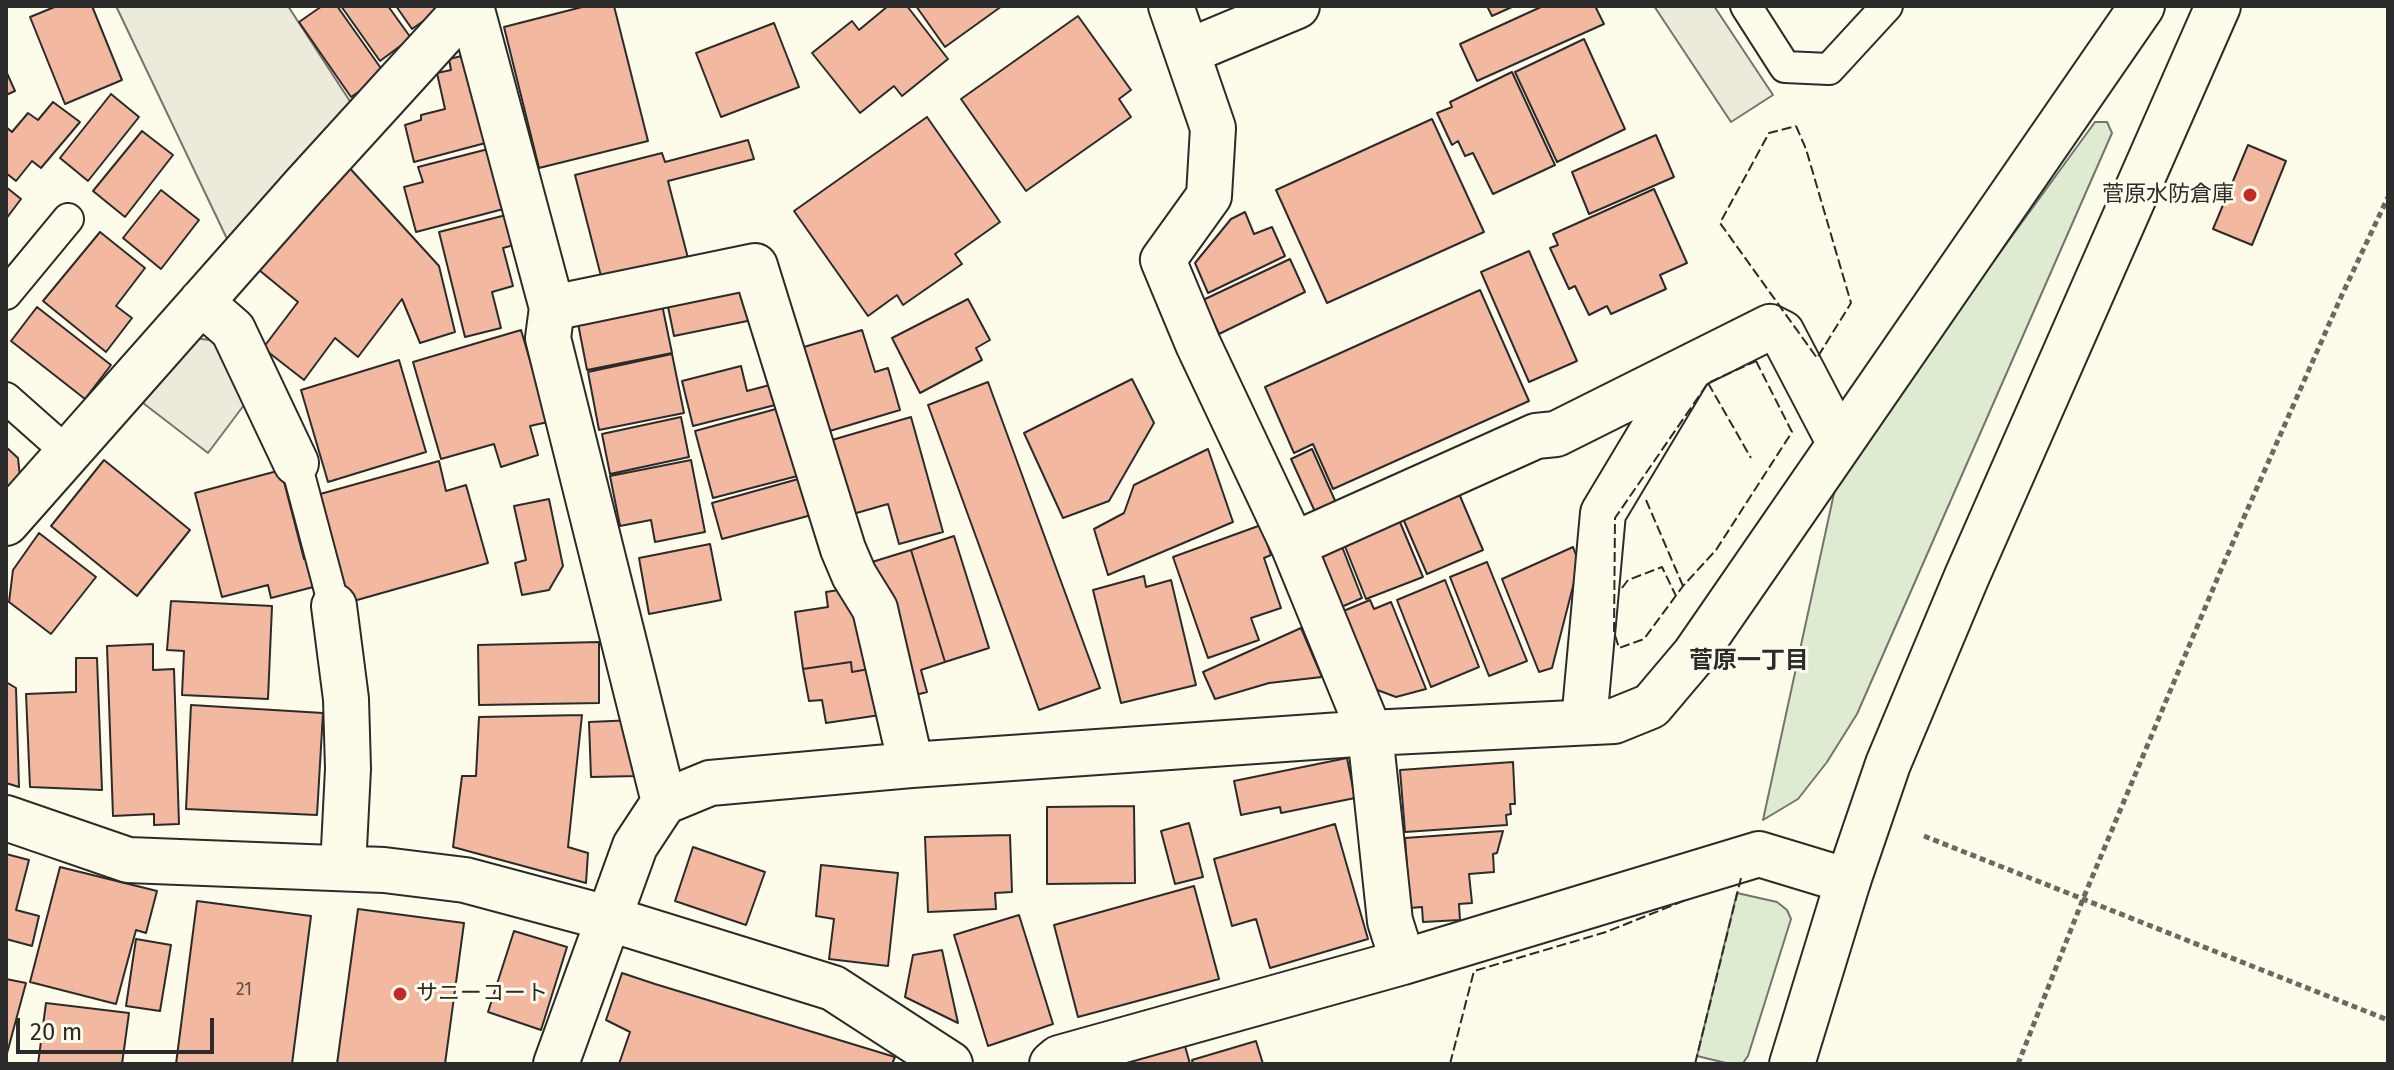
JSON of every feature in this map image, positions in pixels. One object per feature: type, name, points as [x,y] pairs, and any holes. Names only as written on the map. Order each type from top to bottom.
[{"type":"street","points":[[6,523],[201,302],[470,6]]},
{"type":"street","points":[[470,6],[552,308],[548,338],[664,802]]},
{"type":"street","points":[[1171,6],[1213,128],[1209,196],[1163,260],[1198,344],[1293,545],[1370,733],[1390,921],[1403,962]]},
{"type":"street","points":[[1187,52],[1297,6]]},
{"type":"street","points":[[556,1064],[635,846],[664,802],[710,783],[911,765],[1370,733],[1614,721],[1651,706],[1695,654],[2142,6]]},
{"type":"street","points":[[1792,1064],[1848,881],[1888,764],[2218,6]]},
{"type":"street","points":[[552,308],[755,266],[843,549],[854,575],[875,609],[911,765]]},
{"type":"street","points":[[201,302],[233,330],[296,463]]},
{"type":"street","points":[[1293,545],[1536,436],[1556,434],[1770,327],[1782,333],[1839,442]]},
{"type":"street","points":[[1584,722],[1603,513],[1690,368]]},
{"type":"street","points":[[334,606],[346,699],[348,769],[343,868]]},
{"type":"street","points":[[6,818],[128,860],[384,870],[465,880],[607,918],[833,988],[950,1064]]},
{"type":"street","points":[[1052,1064],[1059,1058],[1403,962],[1759,854],[1848,881]]},
{"type":"lane","points":[[1746,6],[1785,67],[1829,69],[1887,6]]},
{"type":"lane","points":[[6,294],[68,219]]},
{"type":"lane","points":[[6,398],[68,453]]},
{"type":"lane","points":[[296,463],[334,606]]},
{"type":"path","points":[[2018,1064],[2083,899],[2223,565],[2388,197]]},
{"type":"path","points":[[1933,840],[2388,1020]]},
{"type":"green space","points":[[2095,122],[2107,122],[2112,133],[1857,714],[1827,762],[1798,799],[1763,820],[1838,475]]},
{"type":"green space","points":[[1737,893],[1777,902],[1787,910],[1791,919],[1748,1056],[1743,1063],[1730,1064],[1697,1056]]},
{"type":"shaded area","points":[[116,6],[288,6],[355,109],[229,243]]},
{"type":"shaded area","points":[[1654,6],[1714,6],[1773,95],[1731,122]]},
{"type":"shaded area","points":[[192,338],[220,341],[250,397],[208,453],[143,403]]},
{"type":"building","points":[[57,6],[92,6],[122,80],[65,104],[30,17]]},
{"type":"building","points":[[322,6],[337,6],[385,74],[351,97],[299,22]]},
{"type":"building","points":[[341,6],[388,6],[411,38],[380,61]]},
{"type":"building","points":[[396,6],[445,6],[412,29]]},
{"type":"building","points":[[586,6],[614,6],[648,141],[539,168],[504,27]]},
{"type":"building","points":[[888,6],[907,6],[948,59],[902,96],[894,86],[860,113],[812,53],[852,21],[859,30]]},
{"type":"building","points":[[916,6],[1002,6],[945,47]]},
{"type":"building","points":[[1487,6],[1514,6],[1492,16]]},
{"type":"building","points":[[1543,6],[1595,6],[1604,24],[1477,81],[1460,44]]},
{"type":"building","points":[[1078,16],[1131,90],[1119,99],[1131,117],[1026,191],[961,99]]},
{"type":"building","points":[[774,23],[799,87],[721,117],[696,53]]},
{"type":"building","points":[[1584,39],[1625,129],[1557,162],[1515,72]]},
{"type":"building","points":[[470,54],[493,141],[414,162],[405,125],[421,120],[421,115],[445,109],[437,73],[451,70],[449,59]]},
{"type":"building","points":[[6,71],[15,91],[6,95]]},
{"type":"building","points":[[1512,72],[1555,165],[1493,194],[1473,153],[1465,156],[1458,141],[1452,145],[1437,113],[1452,107],[1450,102]]},
{"type":"building","points":[[111,94],[139,117],[88,181],[60,158]]},
{"type":"building","points":[[53,102],[80,122],[41,168],[32,161],[16,181],[6,173],[6,127],[12,132],[28,113],[38,120]]},
{"type":"building","points":[[927,117],[1000,222],[955,254],[962,264],[903,305],[897,295],[868,316],[794,211]]},
{"type":"building","points":[[1432,119],[1484,232],[1327,303],[1276,190]]},
{"type":"building","points":[[142,131],[173,155],[125,217],[93,191]]},
{"type":"building","points":[[1656,135],[1674,177],[1589,214],[1572,172]]},
{"type":"building","points":[[748,140],[754,159],[668,181],[689,262],[603,284],[575,175],[662,153],[665,162]]},
{"type":"building","name":"菅原水防倉庫","points":[[2248,145],[2286,161],[2252,245],[2213,229]]},
{"type":"building","points":[[496,147],[511,207],[416,232],[404,187],[423,182],[418,167]]},
{"type":"building","points":[[346,164],[439,266],[455,332],[420,343],[402,299],[358,357],[335,338],[304,380],[263,348],[298,302],[259,270]]},
{"type":"building","points":[[6,187],[21,199],[6,219]]},
{"type":"building","points":[[1654,189],[1687,263],[1660,275],[1666,289],[1611,314],[1607,306],[1589,315],[1575,286],[1569,289],[1550,248],[1558,245],[1553,234]]},
{"type":"building","points":[[161,190],[199,220],[161,269],[123,238]]},
{"type":"building","points":[[1245,212],[1254,234],[1272,227],[1285,256],[1208,293],[1195,263],[1231,219]]},
{"type":"building","points":[[514,213],[521,243],[503,248],[513,286],[492,292],[501,328],[465,337],[439,232]]},
{"type":"building","points":[[100,232],[145,268],[116,306],[132,318],[106,352],[43,301]]},
{"type":"building","points":[[1529,251],[1577,361],[1529,382],[1481,272]]},
{"type":"building","points":[[1290,259],[1305,292],[1219,334],[1203,300]]},
{"type":"building","points":[[754,278],[762,318],[674,336],[666,297]]},
{"type":"building","points":[[1480,290],[1529,401],[1333,489],[1313,444],[1294,453],[1265,387]]},
{"type":"building","points":[[660,295],[672,353],[587,370],[576,313]]},
{"type":"building","points":[[968,299],[990,340],[976,348],[982,360],[920,393],[892,338]]},
{"type":"building","points":[[37,307],[111,365],[85,399],[11,341]]},
{"type":"building","points":[[521,330],[548,422],[530,426],[538,455],[501,467],[494,444],[441,459],[413,362]]},
{"type":"building","points":[[862,330],[875,372],[888,368],[900,410],[823,433],[797,349]]},
{"type":"building","points":[[672,354],[684,413],[599,430],[588,372]]},
{"type":"building","points":[[399,360],[426,452],[328,482],[301,390]]},
{"type":"building","points":[[741,366],[747,391],[781,382],[787,402],[693,426],[682,381]]},
{"type":"building","points":[[1132,379],[1154,423],[1109,501],[1063,518],[1024,433]]},
{"type":"building","points":[[988,382],[1100,688],[1039,710],[928,405]]},
{"type":"building","points":[[787,406],[805,474],[713,498],[695,431]]},
{"type":"building","points":[[681,417],[689,457],[610,474],[602,434]]},
{"type":"building","points":[[911,417],[943,532],[899,544],[888,504],[846,516],[825,442]]},
{"type":"building","points":[[6,447],[18,458],[20,477],[6,494]]},
{"type":"building","points":[[1208,449],[1233,522],[1108,575],[1094,529],[1124,513],[1134,485]]},
{"type":"building","points":[[1312,449],[1337,505],[1316,514],[1291,459]]},
{"type":"building","points":[[104,460],[190,530],[137,596],[51,526]]},
{"type":"building","points":[[691,460],[705,532],[655,542],[651,520],[620,526],[610,476]]},
{"type":"building","points":[[439,461],[446,491],[466,485],[488,563],[343,604],[313,496]]},
{"type":"building","points":[[281,470],[304,559],[314,557],[321,585],[271,598],[268,585],[222,597],[195,493]]},
{"type":"building","points":[[809,476],[819,513],[722,539],[712,503]]},
{"type":"building","points":[[1457,489],[1483,550],[1427,574],[1401,514]]},
{"type":"building","points":[[549,499],[563,566],[549,590],[522,595],[515,563],[526,560],[514,506]]},
{"type":"building","points":[[1397,515],[1423,577],[1366,599],[1342,539]]},
{"type":"building","points":[[1261,525],[1271,555],[1264,558],[1281,608],[1251,618],[1259,640],[1208,658],[1173,557]]},
{"type":"building","points":[[39,533],[96,577],[51,634],[9,602],[13,570]]},
{"type":"building","points":[[954,536],[989,648],[945,662],[911,550]]},
{"type":"building","points":[[710,544],[721,600],[649,614],[639,558]]},
{"type":"building","points":[[1341,544],[1362,598],[1339,608],[1317,554]]},
{"type":"building","points":[[1573,547],[1579,563],[1552,668],[1539,672],[1502,579]]},
{"type":"building","points":[[911,550],[945,662],[921,670],[927,692],[912,696],[872,562]]},
{"type":"building","points":[[1487,562],[1527,661],[1489,676],[1450,577]]},
{"type":"building","points":[[1144,576],[1146,587],[1171,580],[1196,685],[1121,703],[1093,590]]},
{"type":"building","points":[[1445,580],[1479,667],[1431,687],[1397,600]]},
{"type":"building","points":[[851,588],[880,667],[852,672],[851,662],[803,669],[795,612],[828,607],[826,592]]},
{"type":"building","points":[[1370,600],[1374,609],[1391,602],[1426,689],[1396,697],[1372,688],[1341,612]]},
{"type":"building","points":[[171,601],[272,606],[268,699],[182,695],[184,651],[167,650]]},
{"type":"building","points":[[1301,628],[1322,677],[1269,683],[1215,699],[1203,672]]},
{"type":"building","points":[[599,642],[599,703],[479,705],[478,645]]},
{"type":"building","points":[[153,644],[153,670],[174,669],[179,824],[154,825],[154,814],[113,816],[107,646]]},
{"type":"building","points":[[76,658],[97,658],[102,790],[30,787],[26,694],[76,692]]},
{"type":"building","points":[[851,662],[852,672],[880,667],[887,714],[826,723],[822,700],[809,701],[803,669]]},
{"type":"building","points":[[6,682],[16,688],[19,787],[6,783]]},
{"type":"building","points":[[191,705],[323,713],[317,815],[186,809]]},
{"type":"building","points":[[582,715],[568,847],[588,853],[586,883],[453,847],[462,776],[476,776],[479,717]]},
{"type":"building","points":[[635,720],[637,776],[591,777],[589,722]]},
{"type":"building","points":[[1347,758],[1355,798],[1281,813],[1280,807],[1241,815],[1234,781]]},
{"type":"building","points":[[1513,762],[1515,804],[1510,804],[1511,814],[1506,815],[1507,825],[1405,832],[1400,770]]},
{"type":"building","points":[[1134,806],[1135,883],[1047,884],[1047,807]]},
{"type":"building","points":[[1189,823],[1203,877],[1175,884],[1161,831]]},
{"type":"building","points":[[1335,824],[1368,939],[1270,968],[1256,919],[1232,926],[1214,859]]},
{"type":"building","points":[[1503,831],[1497,853],[1493,854],[1494,872],[1469,874],[1472,903],[1459,904],[1460,920],[1423,922],[1422,907],[1410,908],[1405,838]]},
{"type":"building","points":[[1010,835],[1012,892],[995,893],[996,909],[928,912],[925,837]]},
{"type":"building","points":[[693,847],[765,872],[746,925],[675,901]]},
{"type":"building","points":[[6,854],[29,860],[16,910],[39,916],[32,946],[6,939]]},
{"type":"building","points":[[821,865],[898,873],[888,966],[829,959],[834,919],[816,916]]},
{"type":"building","points":[[60,867],[157,891],[146,933],[136,930],[116,1004],[30,982]]},
{"type":"building","points":[[1194,886],[1219,979],[1078,1017],[1054,925]]},
{"type":"building","points":[[197,901],[311,916],[292,1064],[176,1064]]},
{"type":"building","name":"サニーコート","points":[[358,909],[464,923],[445,1064],[337,1064]]},
{"type":"building","points":[[1019,915],[1053,1024],[988,1046],[954,935]]},
{"type":"building","points":[[514,931],[567,947],[541,1030],[488,1012]]},
{"type":"building","points":[[136,939],[171,945],[160,1011],[126,1006]]},
{"type":"building","points":[[942,950],[958,1023],[905,997],[913,955]]},
{"type":"building","points":[[622,973],[895,1057],[892,1064],[619,1064],[630,1032],[606,1020]]},
{"type":"building","points":[[6,979],[26,983],[6,1057]]},
{"type":"building","points":[[46,1003],[129,1013],[122,1064],[38,1064]]},
{"type":"building","points":[[1256,1041],[1263,1064],[1193,1064],[1192,1060]]},
{"type":"building","points":[[1185,1046],[1190,1064],[1122,1064]]},
{"type":"fence","points":[[1796,126],[1806,149],[1851,303],[1817,358],[1720,223],[1769,133],[1796,126]]},
{"type":"fence","points":[[1756,361],[1792,432],[1716,550],[1683,586],[1644,639],[1619,648],[1614,632],[1615,518],[1708,383],[1756,361]]},
{"type":"fence","points":[[1708,383],[1751,458]]},
{"type":"fence","points":[[1646,500],[1683,586]]},
{"type":"fence","points":[[1622,588],[1628,580],[1662,567],[1676,596]]},
{"type":"fence","points":[[1695,1064],[1741,878]]},
{"type":"fence","points":[[1450,1064],[1474,971],[1606,932],[1686,900]]},
{"type":"place","name":"菅原水防倉庫","points":[[2250,195]]},
{"type":"place","name":"サニーコート","points":[[400,994]]},
{"type":"district","name":"菅原一丁目","points":[[1749,661]]}]
